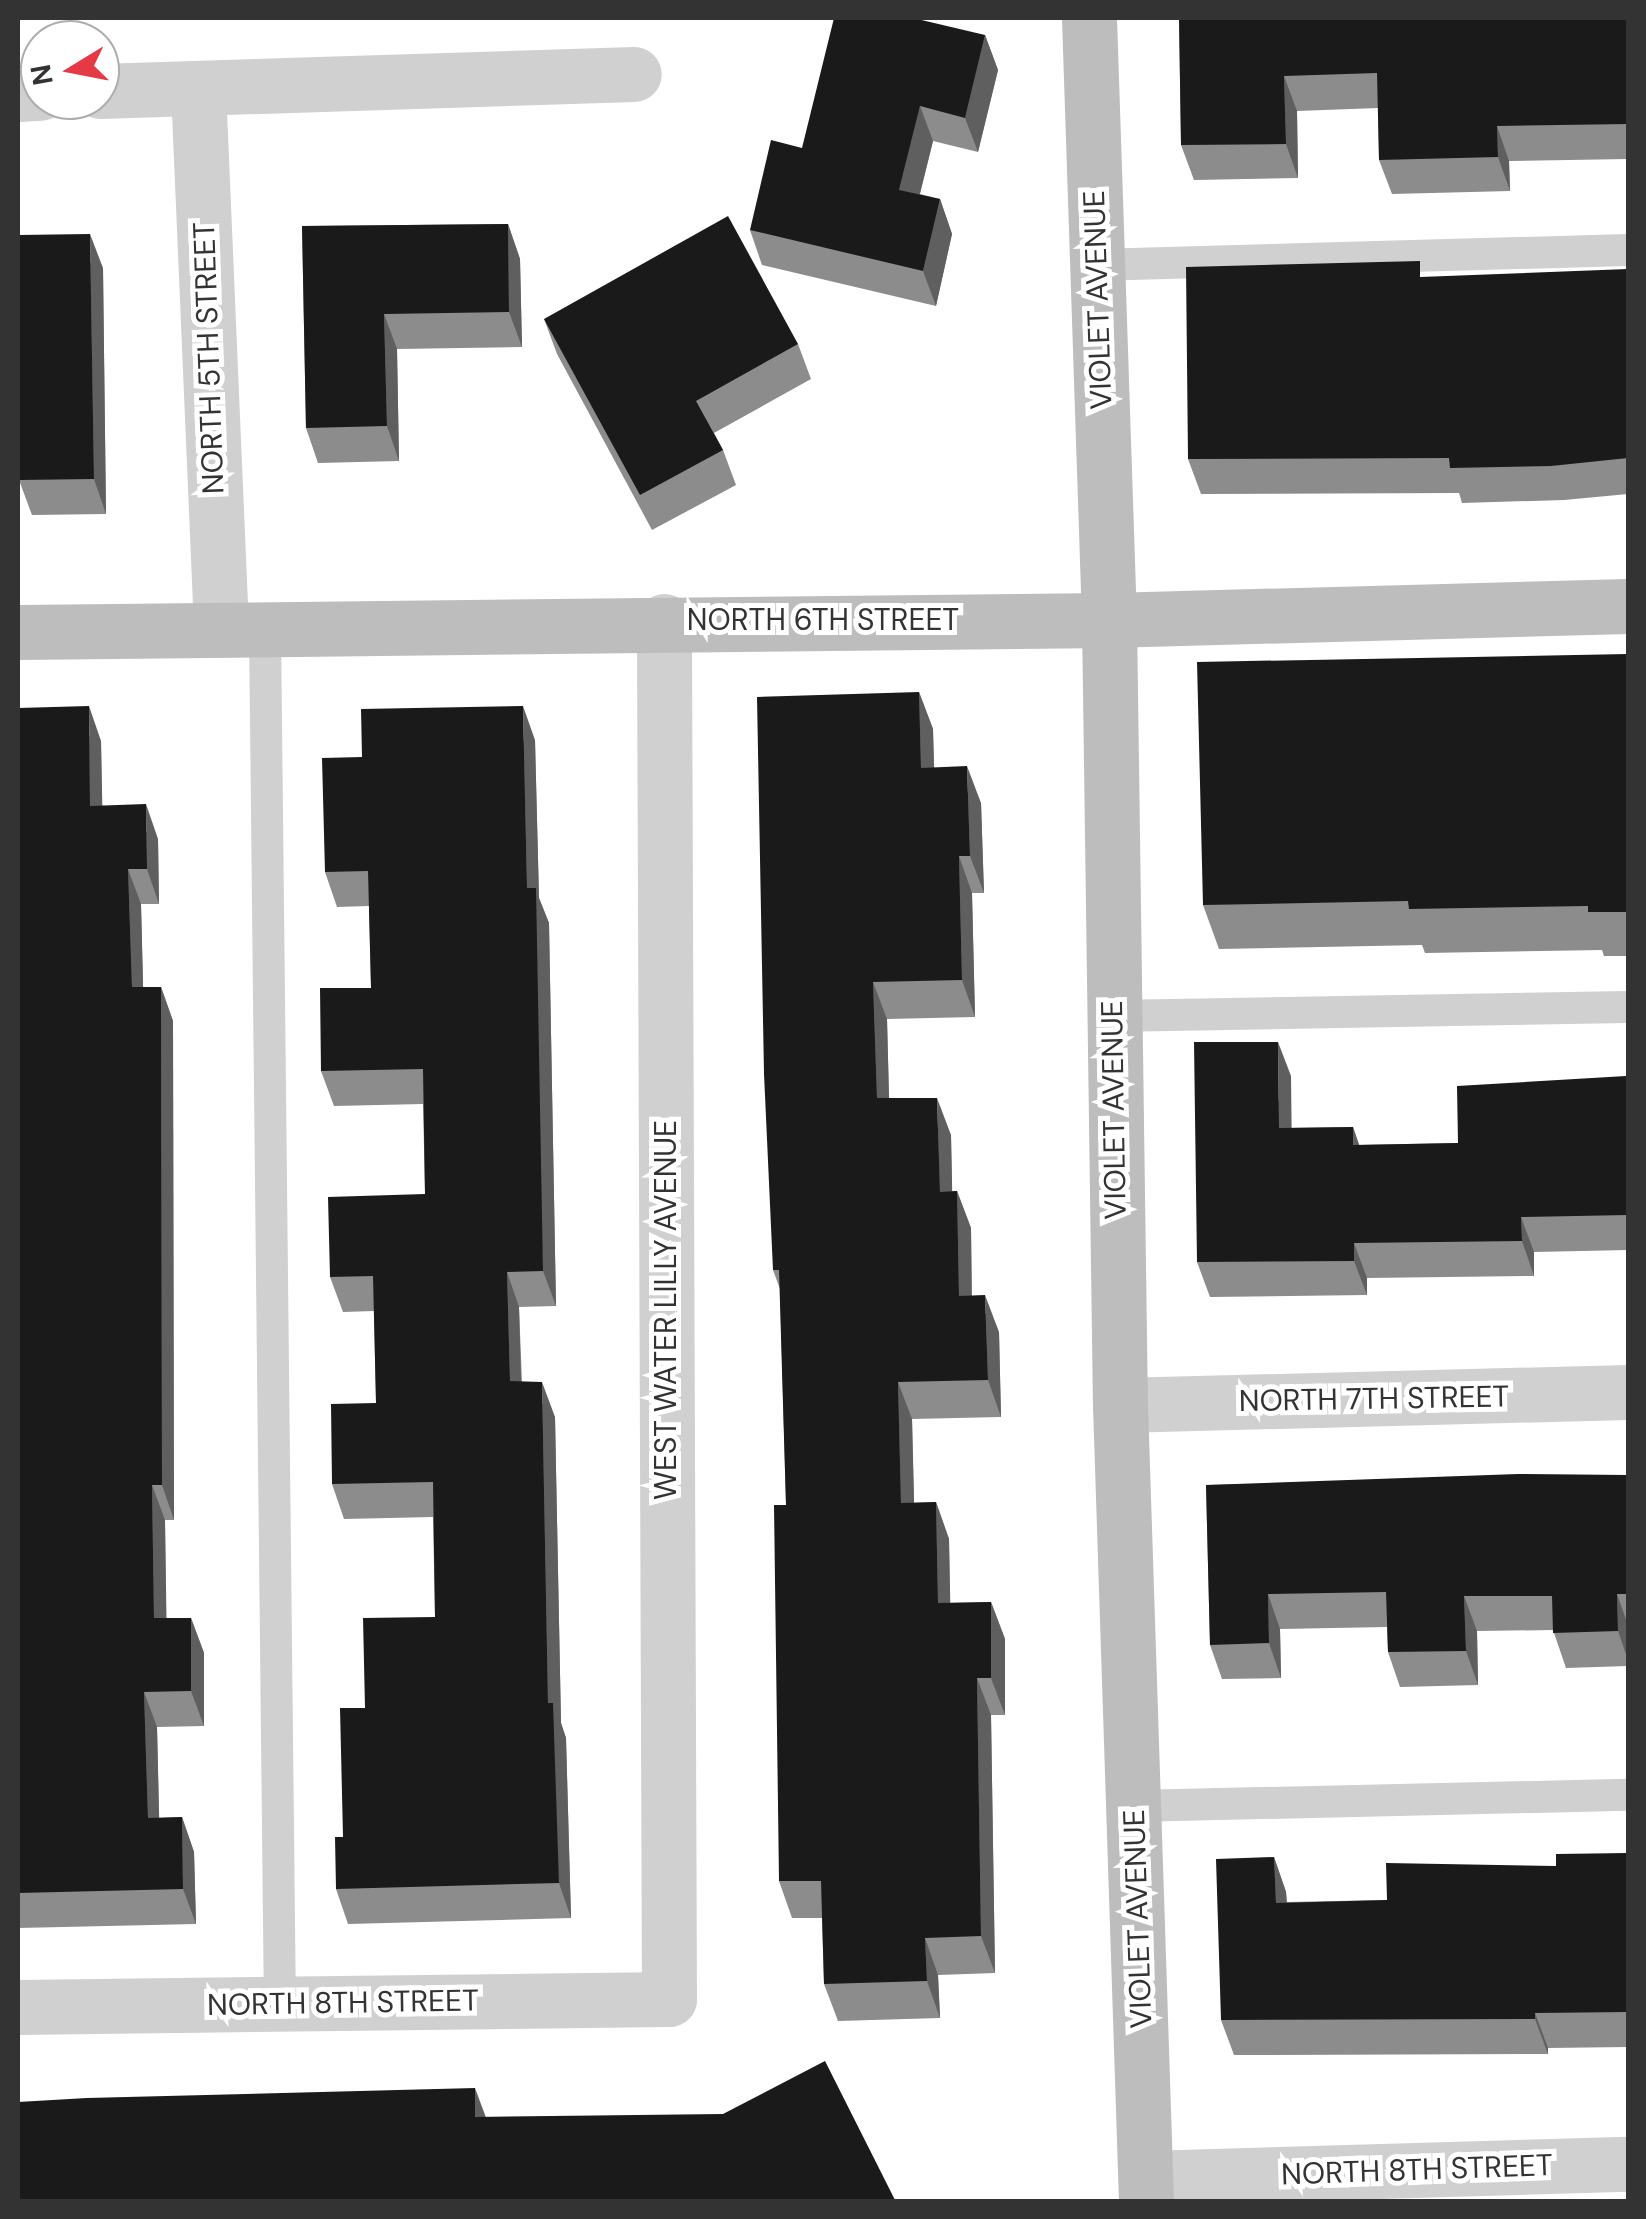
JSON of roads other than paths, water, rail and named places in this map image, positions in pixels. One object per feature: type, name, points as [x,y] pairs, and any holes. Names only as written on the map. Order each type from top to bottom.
[{"type":"street","name":"VIOLET AVENUE","points":[[1089,18],[1109,620],[1120,1404],[1146,2190]]},
{"type":"street","points":[[120,90],[634,74]]},
{"type":"street","name":"NORTH 5TH STREET","points":[[198,88],[243,628]]},
{"type":"street","name":"NORTH 6TH STREET","points":[[18,632],[664,621],[1109,620],[1628,606]]},
{"type":"street","name":"WEST WATER LILLY AVENUE","points":[[664,621],[669,1999]]},
{"type":"street","name":"NORTH 7TH STREET","points":[[1120,1404],[1628,1392]]},
{"type":"street","name":"NORTH 8TH STREET","points":[[18,2007],[669,1999]]},
{"type":"street","name":"NORTH 8TH STREET","points":[[1146,2190],[1628,2164]]},
{"type":"lane","points":[[1096,265],[1628,250]]},
{"type":"lane","points":[[243,628],[280,2004]]},
{"type":"lane","points":[[1112,1016],[1628,1007]]},
{"type":"lane","points":[[1134,1806],[1628,1795]]}]
